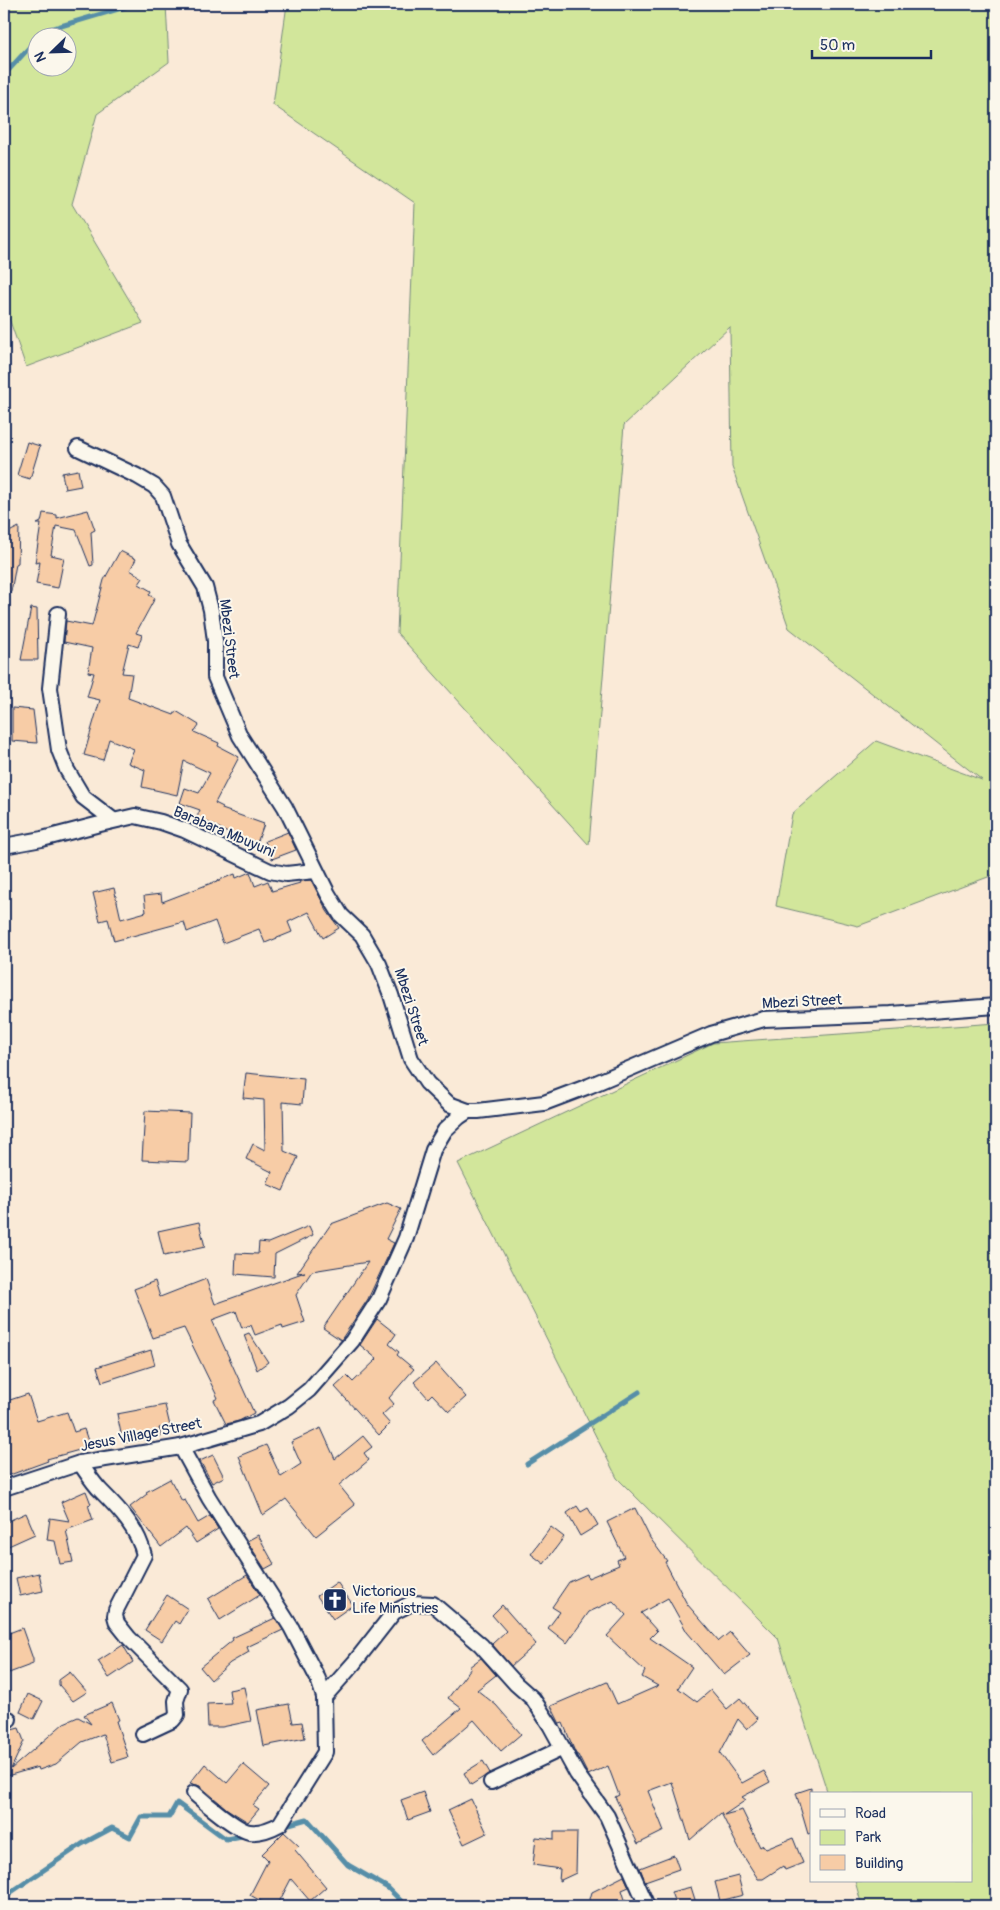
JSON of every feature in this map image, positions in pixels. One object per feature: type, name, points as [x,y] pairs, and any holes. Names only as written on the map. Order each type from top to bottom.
[{"type":"street","name":"Mbezi Street","points":[[78,448],[137,476],[154,486],[163,496],[179,544],[205,587],[211,610],[215,640],[215,677],[240,736],[285,807],[315,871],[341,915],[362,935],[379,964],[392,995],[410,1059],[427,1084],[449,1104],[468,1112],[544,1103],[711,1034],[764,1019],[891,1014],[996,1006]]},
{"type":"street","points":[[58,614],[50,688],[59,750],[67,770],[82,797],[114,820]]},
{"type":"street","name":"Barabara Mbuyuni","points":[[4,846],[42,839],[135,816],[161,822],[207,840],[270,871],[286,874],[315,871]]},
{"type":"street","name":"Jesus Village Street","points":[[4,1488],[80,1464],[181,1447],[258,1424],[290,1406],[309,1390],[352,1341],[379,1299],[406,1238],[433,1150],[445,1130],[459,1117],[468,1112]]},
{"type":"street","points":[[181,1447],[209,1498],[291,1627],[318,1679],[324,1697],[325,1752],[280,1824],[270,1830],[248,1832],[218,1813],[194,1793]]},
{"type":"street","points":[[80,1464],[100,1491],[111,1500],[128,1520],[144,1555],[116,1610],[117,1622],[129,1638],[180,1689],[176,1701],[177,1715],[173,1720],[143,1734]]},
{"type":"street","points":[[324,1697],[354,1663],[394,1612],[412,1603],[432,1604],[481,1645],[516,1684],[533,1699],[550,1725],[577,1774],[607,1816],[646,1906]]},
{"type":"street","points":[[491,1782],[563,1748]]},
{"type":"green space","points":[[4,4],[166,4],[169,62],[97,114],[72,204],[143,323],[26,367],[4,304]]},
{"type":"green space","points":[[287,4],[996,4],[996,874],[858,926],[776,906],[792,814],[876,741],[982,780],[789,628],[732,467],[730,327],[624,425],[589,845],[397,633],[415,203],[273,105]]},
{"type":"green space","points":[[996,1023],[996,1906],[862,1906],[855,1882],[972,1882],[972,1792],[827,1792],[778,1638],[617,1478],[458,1163],[713,1043]]},
{"type":"building","points":[[27,442],[40,446],[30,479],[17,475]]},
{"type":"building","points":[[78,470],[81,486],[65,489],[62,473]]},
{"type":"building","points":[[88,510],[95,530],[91,532],[93,565],[90,566],[76,530],[56,526],[51,555],[64,558],[58,588],[36,584],[40,562],[35,563],[41,524],[37,524],[41,522],[43,513],[57,515],[57,518]]},
{"type":"building","points":[[19,527],[18,563],[16,564],[11,592],[4,592],[4,537],[5,534]]},
{"type":"building","points":[[120,551],[136,559],[130,570],[143,578],[139,584],[151,591],[149,595],[155,598],[136,633],[142,635],[138,647],[129,644],[122,673],[132,674],[128,698],[174,715],[176,711],[199,725],[194,732],[219,743],[218,746],[239,757],[215,803],[223,807],[222,809],[264,824],[257,843],[223,831],[197,817],[200,810],[180,803],[185,788],[199,793],[210,773],[184,761],[177,795],[142,787],[145,770],[128,763],[134,749],[109,739],[103,760],[84,755],[100,700],[87,697],[94,673],[88,672],[92,648],[64,642],[66,621],[92,626],[104,580]]},
{"type":"building","points":[[31,608],[37,609],[38,660],[21,660]]},
{"type":"building","points":[[12,708],[33,710],[37,743],[12,741]]},
{"type":"building","points":[[288,832],[296,850],[272,859],[265,841]]},
{"type":"building","points":[[250,872],[255,886],[268,881],[272,891],[300,883],[299,881],[311,880],[327,911],[339,928],[323,938],[309,912],[288,922],[292,932],[265,943],[259,929],[223,943],[215,921],[187,932],[184,922],[114,941],[108,919],[100,921],[93,893],[114,888],[121,919],[146,912],[144,896],[161,894],[162,902],[235,874],[236,878]]},
{"type":"building","points":[[246,1073],[304,1079],[302,1104],[283,1102],[284,1151],[298,1157],[283,1191],[267,1184],[272,1172],[246,1159],[253,1144],[265,1150],[264,1100],[243,1098]]},
{"type":"building","points":[[145,1111],[190,1113],[188,1162],[142,1160]]},
{"type":"building","points":[[387,1203],[401,1209],[386,1239],[394,1243],[368,1299],[341,1340],[323,1328],[368,1262],[312,1271],[296,1295],[305,1322],[283,1329],[282,1325],[255,1335],[251,1325],[242,1328],[236,1311],[212,1320],[254,1413],[239,1421],[226,1424],[214,1400],[218,1398],[184,1328],[153,1338],[134,1289],[155,1281],[160,1297],[206,1279],[215,1304],[305,1272],[297,1273],[331,1224]]},
{"type":"building","points":[[199,1222],[205,1247],[164,1256],[158,1231]]},
{"type":"building","points":[[309,1226],[313,1235],[275,1254],[274,1277],[235,1274],[236,1253],[258,1254],[259,1242],[268,1243]]},
{"type":"building","points":[[377,1319],[396,1334],[389,1344],[399,1352],[397,1355],[414,1369],[389,1398],[394,1404],[382,1415],[390,1424],[379,1435],[335,1387],[347,1376],[353,1382],[377,1359],[360,1345]]},
{"type":"building","points":[[249,1333],[268,1362],[257,1370],[244,1335]]},
{"type":"building","points":[[151,1350],[155,1365],[102,1382],[97,1367]]},
{"type":"building","points":[[436,1363],[466,1397],[449,1412],[432,1394],[428,1398],[414,1382]]},
{"type":"building","points":[[28,1394],[37,1421],[67,1412],[74,1432],[84,1429],[90,1447],[47,1459],[48,1461],[7,1476],[4,1468],[4,1439],[10,1436],[4,1416],[4,1402]]},
{"type":"building","points":[[165,1405],[170,1426],[159,1428],[161,1436],[123,1443],[117,1414]]},
{"type":"building","points":[[321,1428],[335,1459],[363,1436],[372,1447],[364,1453],[369,1460],[339,1485],[355,1505],[316,1536],[286,1499],[263,1515],[239,1456],[266,1445],[281,1477],[301,1464],[291,1442]]},
{"type":"building","points":[[213,1455],[224,1477],[212,1483],[200,1461]]},
{"type":"building","points":[[170,1479],[182,1501],[185,1500],[198,1523],[210,1516],[218,1529],[196,1543],[186,1528],[161,1547],[130,1507],[147,1494],[146,1492]]},
{"type":"building","points":[[86,1491],[91,1504],[88,1505],[93,1520],[66,1530],[73,1562],[60,1564],[55,1541],[47,1540],[50,1518],[69,1521],[61,1502]]},
{"type":"building","points":[[577,1506],[581,1512],[588,1508],[598,1525],[580,1536],[567,1513]]},
{"type":"building","points":[[635,1508],[650,1538],[667,1561],[665,1562],[687,1604],[719,1641],[730,1632],[750,1655],[724,1675],[687,1632],[668,1598],[641,1613],[657,1631],[650,1638],[692,1667],[678,1688],[697,1702],[711,1690],[727,1709],[740,1698],[758,1719],[747,1729],[738,1719],[720,1753],[742,1783],[764,1771],[770,1782],[742,1797],[746,1800],[724,1815],[742,1810],[760,1847],[763,1845],[766,1849],[793,1838],[803,1863],[785,1870],[783,1866],[763,1879],[758,1879],[739,1849],[721,1813],[690,1840],[672,1782],[648,1791],[664,1831],[638,1844],[615,1797],[619,1795],[608,1766],[588,1775],[575,1752],[563,1723],[560,1724],[551,1706],[607,1682],[617,1704],[658,1686],[642,1677],[645,1671],[607,1636],[626,1615],[613,1601],[589,1612],[567,1643],[548,1628],[560,1612],[552,1607],[569,1582],[587,1574],[588,1578],[619,1565],[617,1560],[624,1557],[607,1522]]},
{"type":"building","points":[[26,1513],[35,1534],[4,1548],[4,1523]]},
{"type":"building","points":[[551,1527],[564,1537],[544,1564],[531,1554]]},
{"type":"building","points":[[258,1535],[274,1564],[265,1569],[247,1541]]},
{"type":"building","points":[[39,1573],[43,1591],[20,1596],[16,1578]]},
{"type":"building","points":[[247,1575],[260,1595],[220,1620],[208,1599]]},
{"type":"building","points":[[337,1582],[353,1605],[333,1619],[317,1596]]},
{"type":"building","points":[[167,1595],[188,1609],[179,1624],[175,1621],[162,1641],[145,1630]]},
{"type":"building","points":[[502,1605],[536,1644],[511,1666],[492,1644],[506,1631],[492,1615]]},
{"type":"building","points":[[275,1618],[283,1630],[247,1647],[249,1652],[230,1663],[211,1680],[200,1667],[233,1640],[232,1638]]},
{"type":"building","points":[[22,1628],[33,1664],[9,1673],[4,1659],[4,1635]]},
{"type":"building","points":[[123,1645],[133,1662],[109,1678],[98,1661]]},
{"type":"building","points":[[481,1658],[496,1675],[477,1690],[496,1705],[521,1734],[501,1751],[474,1720],[433,1755],[422,1741],[461,1708],[448,1698],[471,1668],[469,1667]]},
{"type":"building","points":[[70,1672],[87,1692],[73,1701],[59,1685],[59,1680]]},
{"type":"building","points":[[244,1687],[251,1721],[222,1727],[208,1727],[207,1704],[231,1703],[229,1690]]},
{"type":"building","points":[[28,1694],[43,1701],[34,1719],[20,1712]]},
{"type":"building","points":[[112,1703],[119,1720],[116,1721],[128,1757],[112,1762],[103,1734],[82,1742],[56,1764],[39,1770],[38,1767],[7,1776],[4,1784],[4,1732],[19,1728],[24,1741],[11,1769],[64,1723],[78,1717],[91,1724],[84,1715]]},
{"type":"building","points":[[289,1704],[293,1723],[302,1722],[305,1738],[264,1746],[257,1710]]},
{"type":"building","points":[[483,1761],[490,1773],[471,1785],[464,1773]]},
{"type":"building","points":[[205,1764],[227,1783],[243,1764],[269,1786],[253,1805],[259,1809],[248,1822],[227,1809],[200,1786],[190,1783]]},
{"type":"building","points":[[811,1788],[810,1833],[808,1834],[796,1793]]},
{"type":"building","points":[[423,1792],[430,1812],[408,1820],[401,1800]]},
{"type":"building","points":[[471,1799],[487,1833],[464,1844],[448,1810]]},
{"type":"building","points":[[284,1832],[299,1846],[295,1850],[326,1887],[310,1901],[291,1879],[277,1906],[270,1906],[250,1895],[268,1860],[262,1854]]},
{"type":"building","points":[[554,1832],[577,1832],[576,1873],[559,1881],[560,1869],[533,1865],[536,1837],[554,1839]]},
{"type":"building","points":[[674,1855],[679,1869],[645,1881],[640,1868]]},
{"type":"building","points":[[624,1876],[629,1887],[622,1890],[627,1906],[593,1906],[590,1899],[592,1892]]},
{"type":"building","points":[[738,1876],[743,1895],[720,1901],[715,1882]]},
{"type":"building","points":[[691,1887],[697,1906],[676,1906],[671,1892]]},
{"type":"waterway","points":[[54,28],[135,4]]},
{"type":"waterway","points":[[4,75],[28,49]]},
{"type":"waterway","points":[[527,1464],[639,1392]]},
{"type":"waterway","points":[[4,1897],[82,1844],[112,1828],[130,1837],[141,1817],[169,1817],[177,1803],[226,1839],[247,1835]]},
{"type":"waterway","points":[[282,1826],[307,1819],[348,1865],[388,1888],[406,1906]]},
{"type":"place","name":"Victorious Life Ministries","points":[[335,1600]]}]
